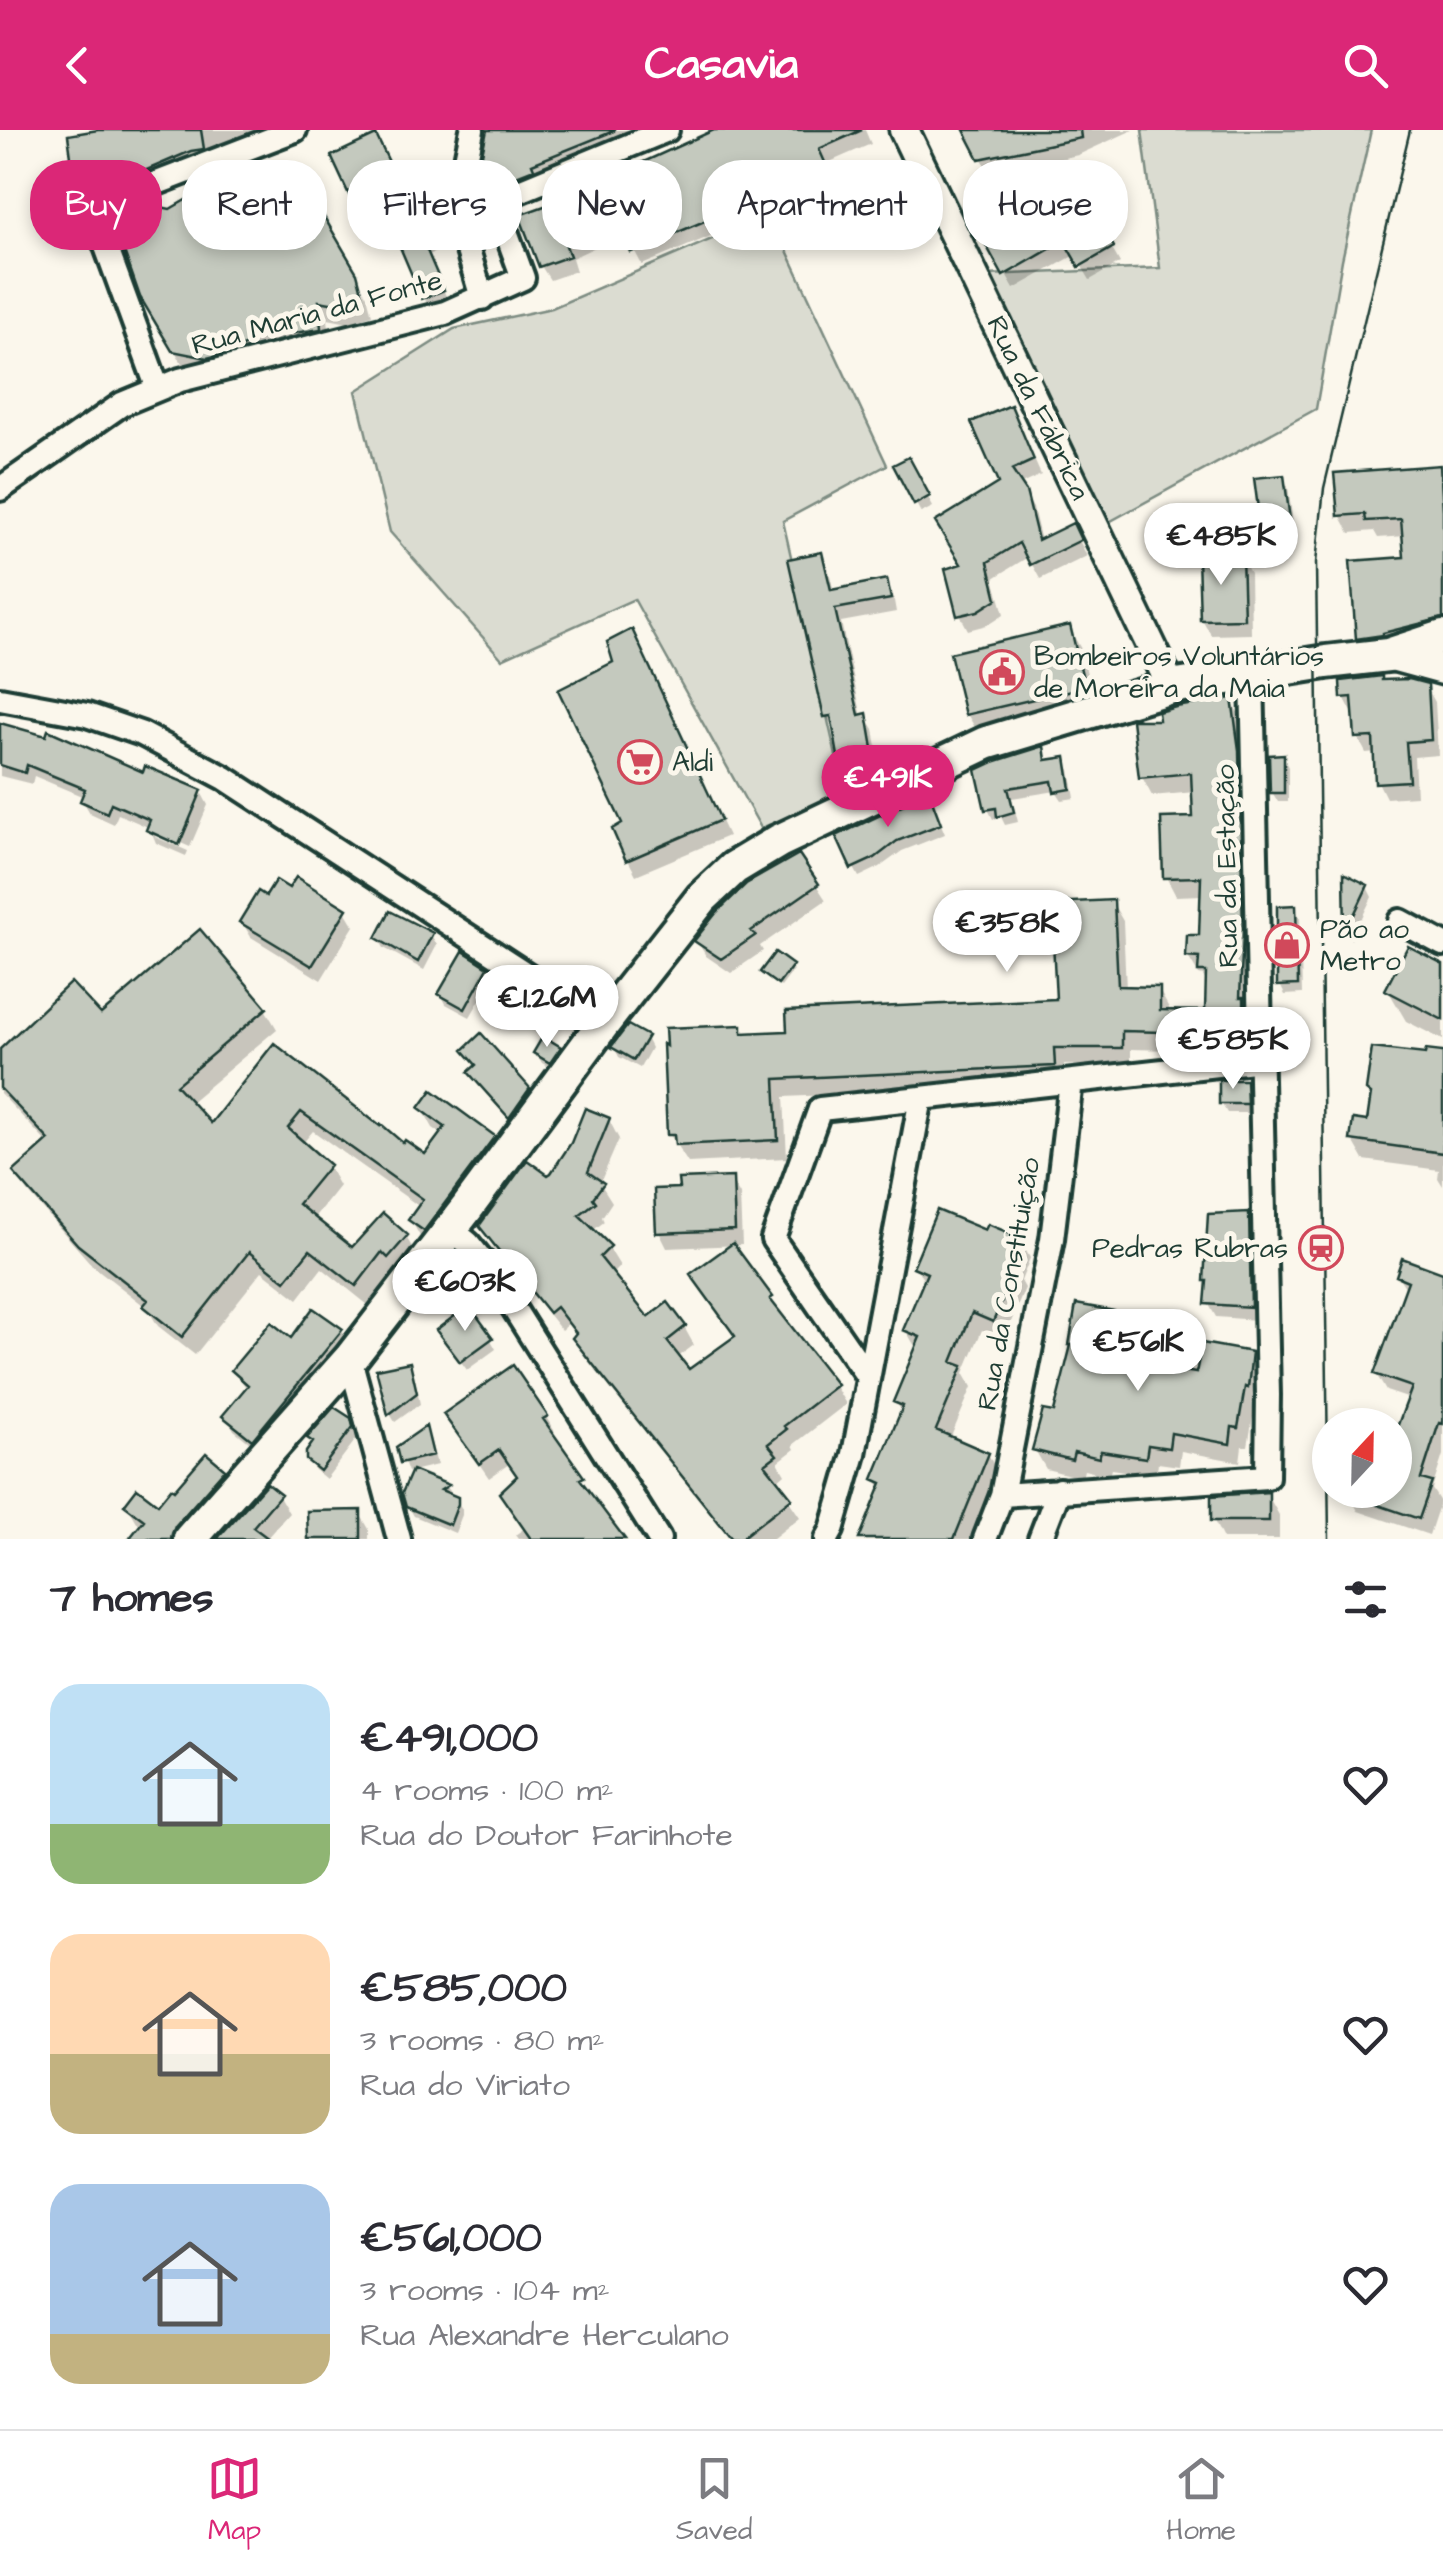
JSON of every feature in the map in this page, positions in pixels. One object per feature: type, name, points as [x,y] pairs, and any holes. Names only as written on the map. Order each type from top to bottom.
[{"type":"main road","points":[[190,1539],[350,1358],[602,1024],[702,898],[734,868],[779,842],[986,743],[1171,686],[1388,655],[1443,636]]},
{"type":"street","points":[[158,389],[104,241],[110,213],[139,190],[295,130]]},
{"type":"street","points":[[466,160],[472,130]]},
{"type":"street","points":[[522,190],[667,130]]},
{"type":"street","name":"Rua da Fábrica","points":[[904,130],[1171,686]]},
{"type":"street","name":"Rua Maria da Fonte","points":[[0,489],[122,404],[180,380],[445,313],[482,298],[468,250]]},
{"type":"street","points":[[482,298],[523,278],[513,250]]},
{"type":"street","points":[[1388,655],[1443,670]]},
{"type":"street","name":"Rua da Estação","points":[[1059,1490],[1266,1477],[1268,1394],[1252,675]]},
{"type":"street","points":[[0,700],[87,715],[142,734],[208,769],[602,1024]]},
{"type":"street","points":[[1400,921],[1443,944]]},
{"type":"street","points":[[868,1377],[772,1239],[820,1108],[1262,1060]]},
{"type":"street","name":"Rua da Constituição","points":[[986,1539],[1002,1495],[1052,1239],[1071,1082]]},
{"type":"street","points":[[828,1539],[854,1454],[920,1098]]},
{"type":"street","points":[[451,1228],[488,1269],[659,1539]]},
{"type":"street","points":[[350,1358],[399,1539]]},
{"type":"street","points":[[1002,1495],[1059,1490],[1040,1539]]},
{"type":"shaded area","points":[[1142,130],[1371,130],[1342,260],[1316,409],[1109,522],[987,275],[1160,268]]},
{"type":"shaded area","points":[[702,243],[702,250],[787,250],[887,465],[783,521],[845,796],[761,828],[634,599],[502,659],[390,532],[356,391],[454,329],[552,308]]},
{"type":"building","points":[[98,130],[201,130],[204,149],[162,163],[162,160],[71,160],[68,135]]},
{"type":"building","points":[[487,130],[614,130],[532,164],[534,169],[522,174],[522,160],[485,160],[482,154]]},
{"type":"building","points":[[714,130],[862,130],[819,149],[824,160],[702,160],[702,222],[682,231],[682,160],[648,160]]},
{"type":"building","points":[[964,130],[1080,130],[1081,138],[979,159]]},
{"type":"building","points":[[376,135],[388,160],[347,160],[347,190],[331,156]]},
{"type":"building","points":[[182,202],[182,250],[327,250],[327,222],[357,273],[363,296],[336,304],[319,301],[321,329],[294,333],[293,323],[231,352],[207,358],[172,351],[140,297],[124,251],[162,250],[162,207],[170,209]]},
{"type":"building","points":[[542,207],[542,250],[568,250],[570,256],[539,267],[522,214]]},
{"type":"building","points":[[401,250],[427,250],[444,290],[422,299]]},
{"type":"building","points":[[989,250],[1048,250],[1003,276]]},
{"type":"building","points":[[1069,250],[1109,250],[1079,267]]},
{"type":"building","points":[[1011,405],[1034,460],[1012,470],[1026,491],[1038,540],[1073,523],[1081,540],[1030,565],[1019,543],[988,562],[997,599],[978,611],[957,616],[945,569],[961,564],[935,522],[998,483],[971,422]]},
{"type":"building","points":[[909,457],[930,496],[914,505],[893,465]]},
{"type":"building","points":[[1440,465],[1443,618],[1356,639],[1350,561],[1404,557],[1401,519],[1366,521],[1365,514],[1338,516],[1334,473]]},
{"type":"building","points":[[1284,475],[1292,535],[1262,539],[1254,478]]},
{"type":"building","points":[[822,552],[831,590],[887,579],[891,599],[835,609],[859,715],[867,713],[877,772],[842,779],[831,716],[824,717],[788,559]]},
{"type":"building","points":[[1242,555],[1244,619],[1200,620],[1198,556]]},
{"type":"building","points":[[1070,625],[1085,687],[965,715],[950,653]]},
{"type":"building","points":[[632,629],[721,820],[626,861],[612,829],[622,823],[558,690],[613,662],[607,642]]},
{"type":"building","points":[[1382,676],[1382,680],[1409,679],[1428,684],[1431,740],[1406,742],[1409,781],[1375,783],[1373,737],[1355,738],[1352,697],[1341,698],[1340,681]]},
{"type":"building","points":[[1232,698],[1239,750],[1243,933],[1240,997],[1244,997],[1245,1045],[1203,1044],[1204,1039],[1163,1038],[1163,1032],[1122,1031],[1122,1048],[1054,1048],[1055,1066],[775,1079],[778,1140],[675,1145],[674,1135],[667,1135],[665,1028],[742,1025],[742,1033],[787,1031],[786,1011],[1056,999],[1051,903],[1114,900],[1118,986],[1160,987],[1160,1010],[1205,1011],[1206,972],[1198,972],[1199,958],[1186,957],[1187,935],[1199,935],[1201,877],[1163,878],[1161,818],[1193,817],[1191,773],[1139,778],[1132,720],[1159,720],[1158,712]]},
{"type":"building","points":[[0,723],[46,736],[48,730],[143,772],[145,766],[202,790],[179,845],[146,830],[150,820],[111,803],[107,813],[80,801],[85,789],[27,765],[25,773],[0,765]]},
{"type":"building","points":[[1044,746],[1046,760],[1066,757],[1071,789],[1054,792],[1052,781],[1008,788],[1014,812],[997,817],[996,808],[985,810],[976,770]]},
{"type":"building","points":[[1284,754],[1284,793],[1270,793],[1269,755]]},
{"type":"building","points":[[929,792],[941,824],[897,841],[875,858],[851,869],[836,836]]},
{"type":"building","points":[[799,854],[819,884],[751,931],[756,935],[721,959],[694,941],[746,884]]},
{"type":"building","points":[[1344,873],[1368,885],[1345,934]]},
{"type":"building","points":[[296,877],[347,909],[312,966],[239,922],[258,891],[266,896],[276,880],[289,888]]},
{"type":"building","name":"Pão ao Metro","points":[[1296,905],[1298,985],[1277,986],[1277,906]]},
{"type":"building","points":[[390,911],[433,933],[418,962],[376,938]]},
{"type":"building","points":[[200,929],[267,1008],[176,1085],[211,1123],[274,1043],[403,1143],[405,1140],[425,1154],[445,1127],[419,1108],[432,1090],[495,1136],[424,1231],[408,1220],[423,1199],[301,1112],[288,1128],[330,1165],[298,1204],[352,1247],[383,1213],[408,1235],[388,1258],[382,1252],[356,1286],[310,1250],[285,1281],[249,1252],[182,1337],[143,1306],[148,1300],[78,1245],[13,1172],[49,1140],[0,1088],[0,1049],[71,982],[101,1014]]},
{"type":"building","points":[[1408,946],[1443,964],[1443,1020],[1385,990]]},
{"type":"building","points":[[463,951],[488,967],[465,1009],[438,994]]},
{"type":"building","points":[[775,952],[793,965],[778,985],[760,972]]},
{"type":"building","points":[[628,1025],[648,1036],[634,1060],[611,1047]]},
{"type":"building","points":[[481,1033],[530,1088],[509,1118],[468,1072],[476,1065],[463,1050]]},
{"type":"building","points":[[543,1036],[561,1047],[550,1063],[533,1053]]},
{"type":"building","points":[[1372,1048],[1425,1054],[1426,1050],[1443,1052],[1443,1153],[1350,1140],[1353,1119],[1367,1121],[1371,1094],[1366,1090]]},
{"type":"building","points":[[1219,1080],[1246,1080],[1247,1104],[1219,1104]]},
{"type":"building","points":[[585,1108],[610,1118],[588,1172],[604,1183],[593,1198],[596,1202],[579,1215],[611,1246],[600,1257],[648,1317],[668,1302],[686,1326],[667,1341],[689,1369],[735,1336],[690,1274],[733,1243],[773,1297],[770,1299],[837,1385],[784,1426],[787,1429],[768,1444],[777,1455],[765,1464],[792,1498],[740,1539],[732,1539],[572,1338],[576,1333],[556,1307],[549,1313],[479,1226],[527,1160],[548,1175],[551,1173],[571,1143]]},
{"type":"building","points":[[733,1177],[735,1230],[656,1233],[654,1189],[679,1188],[678,1179]]},
{"type":"building","points":[[937,1210],[985,1230],[988,1224],[1021,1238],[1010,1266],[1016,1268],[993,1322],[972,1313],[952,1362],[963,1366],[936,1430],[989,1453],[954,1539],[859,1539],[882,1483],[873,1479],[903,1406],[893,1402],[920,1337],[903,1330],[927,1273],[913,1267]]},
{"type":"building","points":[[1249,1212],[1251,1307],[1205,1304],[1208,1214]]},
{"type":"building","points":[[1402,1258],[1443,1273],[1443,1424],[1439,1423],[1421,1479],[1432,1482],[1419,1519],[1387,1508],[1412,1508],[1412,1408],[1404,1408],[1412,1387],[1374,1374],[1408,1281],[1396,1276]]},
{"type":"building","points":[[1076,1304],[1120,1312],[1117,1325],[1148,1347],[1162,1349],[1159,1367],[1196,1373],[1202,1343],[1252,1352],[1248,1388],[1245,1387],[1238,1428],[1232,1427],[1230,1444],[1171,1433],[1169,1448],[1148,1445],[1146,1458],[1101,1451],[1099,1458],[1074,1452],[1072,1460],[1032,1450],[1043,1410],[1054,1412],[1071,1345]]},
{"type":"building","points":[[469,1305],[493,1338],[460,1362],[436,1330]]},
{"type":"building","points":[[313,1308],[343,1329],[252,1440],[222,1416],[248,1385],[231,1370],[271,1322],[291,1338]]},
{"type":"building","points":[[410,1362],[417,1393],[388,1415],[376,1369]]},
{"type":"building","points":[[513,1365],[548,1416],[543,1419],[584,1477],[580,1479],[625,1539],[531,1539],[499,1493],[517,1476],[499,1450],[479,1464],[443,1414]]},
{"type":"building","points":[[334,1407],[351,1418],[353,1427],[320,1471],[306,1460],[313,1442],[307,1438]]},
{"type":"building","points":[[426,1426],[433,1455],[400,1463],[396,1447]]},
{"type":"building","points":[[206,1453],[225,1469],[175,1526],[171,1539],[129,1539],[144,1520],[124,1505],[137,1488],[158,1504]]},
{"type":"building","points":[[412,1470],[449,1485],[441,1490],[458,1497],[450,1525],[406,1507],[402,1493]]},
{"type":"building","points":[[267,1483],[281,1494],[253,1527],[269,1539],[217,1539]]},
{"type":"building","points":[[1269,1492],[1269,1521],[1211,1521],[1211,1496]]},
{"type":"building","points":[[361,1510],[361,1539],[308,1539],[307,1511]]},
{"type":"tram line","points":[[1329,1539],[1316,563],[1324,488],[1410,130]]},
{"type":"place","name":"Bombeiros Voluntários de Moreira da Maia","points":[[1002,672]]},
{"type":"place","name":"Aldi","points":[[640,762]]},
{"type":"place","name":"Pão ao Metro","points":[[1287,945]]},
{"type":"place","name":"Pedras Rubras","points":[[1321,1248]]}]
